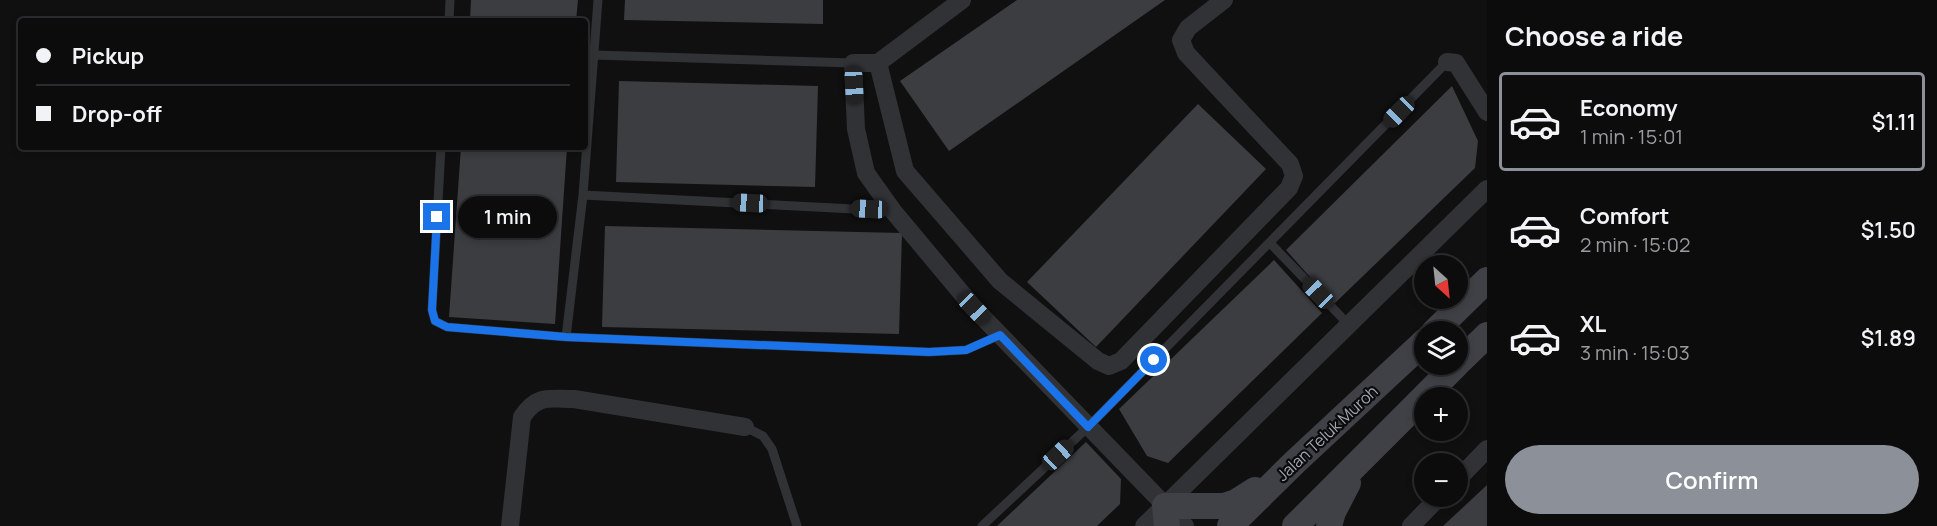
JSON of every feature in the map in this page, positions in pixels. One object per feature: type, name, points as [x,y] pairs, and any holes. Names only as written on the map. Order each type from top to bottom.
[{"type":"main road","points":[[1445,321],[1487,280]]},
{"type":"main road","points":[[1468,353],[1487,335]]},
{"type":"main road","name":"Jalan Teluk Muroh","points":[[1230,526],[1414,351]]},
{"type":"main road","points":[[1295,526],[1446,375]]},
{"type":"main road","points":[[1329,526],[1333,512],[1361,459]]},
{"type":"main road","points":[[1166,516],[1236,502],[1295,462]]},
{"type":"main road","points":[[1260,526],[1258,516],[1262,494]]},
{"type":"street","points":[[962,0],[943,6],[878,63],[853,63],[856,129],[866,173],[893,211],[974,308],[1088,427],[1166,516],[1185,526]]},
{"type":"street","points":[[878,63],[905,171],[1000,281],[1098,361],[1109,366],[1121,361],[1289,188],[1294,176],[1290,164],[1186,53],[1181,40],[1188,28],[1224,0]]},
{"type":"street","points":[[1448,63],[1456,63],[1487,112]]},
{"type":"street","points":[[1144,526],[1166,516],[1487,189]]},
{"type":"street","points":[[510,526],[522,417],[530,404],[546,399],[574,399],[745,427]]},
{"type":"street","points":[[1468,469],[1487,449]]},
{"type":"street","points":[[1412,526],[1430,507]]},
{"type":"lane","points":[[449,18],[450,0]]},
{"type":"lane","points":[[588,131],[598,0]]},
{"type":"lane","points":[[594,55],[853,63]]},
{"type":"lane","points":[[982,526],[1088,427],[1448,63]]},
{"type":"lane","points":[[441,150],[432,310],[435,321],[447,327],[566,337],[929,352],[966,350],[1000,335]]},
{"type":"lane","points":[[566,337],[587,150]]},
{"type":"lane","points":[[583,195],[893,211]]},
{"type":"lane","points":[[1270,243],[1350,326]]},
{"type":"lane","points":[[745,427],[763,436],[772,449],[797,526]]},
{"type":"building","points":[[471,0],[578,0],[576,18],[470,18]]},
{"type":"building","points":[[625,0],[823,0],[823,24],[624,20]]},
{"type":"building","points":[[1017,0],[1165,0],[949,151],[900,81]]},
{"type":"building","points":[[619,81],[818,86],[815,187],[616,182]]},
{"type":"building","points":[[1452,86],[1478,141],[1475,168],[1334,304],[1286,250]]},
{"type":"building","points":[[1198,104],[1266,169],[1096,347],[1027,282]]},
{"type":"building","points":[[461,150],[567,150],[555,324],[449,317]]},
{"type":"building","points":[[605,226],[902,233],[899,334],[602,327]]},
{"type":"building","points":[[1274,260],[1322,313],[1168,463],[1147,456],[1119,409]]},
{"type":"building","points":[[1086,442],[1121,479],[1120,504],[1097,526],[997,526]]},
{"type":"building","points":[[1487,485],[1487,526],[1443,526],[1463,507],[1468,507],[1468,503]]},
{"type":"route","points":[[437,217],[432,310],[435,321],[447,327],[566,337],[929,352],[966,350],[1000,335],[1088,427],[1154,360]]}]
